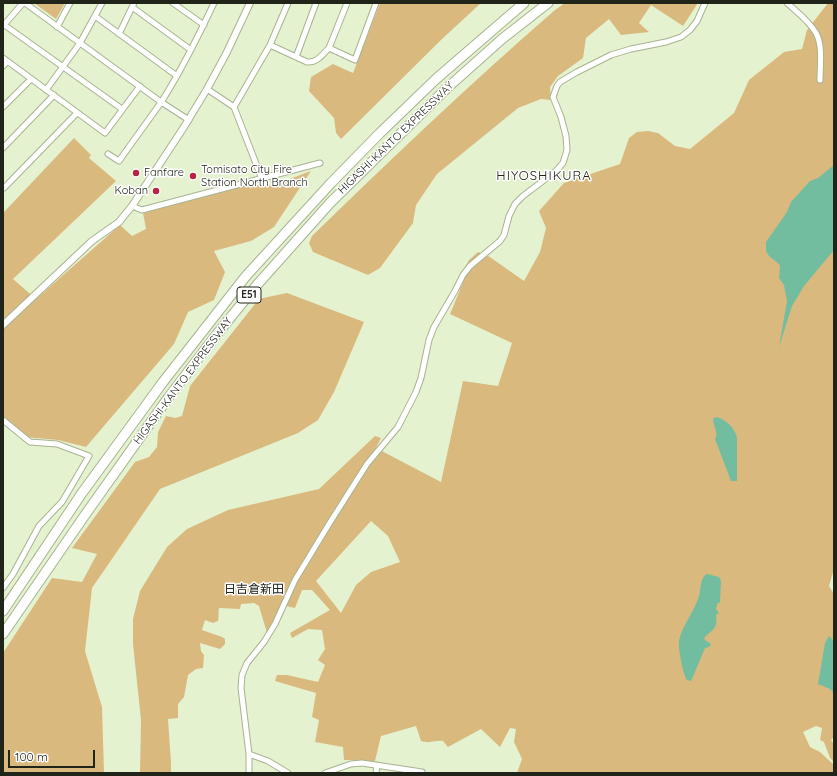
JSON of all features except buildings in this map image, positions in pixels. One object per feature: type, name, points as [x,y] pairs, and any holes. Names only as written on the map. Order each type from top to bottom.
[{"type":"highway","name":"HIGASHI-KANTO EXPRESSWAY","points":[[3,611],[95,475],[164,382],[246,276],[331,183],[380,133],[436,79],[492,29],[524,3]]},
{"type":"highway","name":"HIGASHI-KANTO EXPRESSWAY","points":[[3,634],[168,398],[256,286],[330,203],[446,89],[502,39],[548,3]]},
{"type":"street","points":[[122,109],[3,25],[24,3],[161,102],[189,120]]},
{"type":"street","points":[[57,27],[70,3]]},
{"type":"street","points":[[46,90],[80,43],[102,3]]},
{"type":"street","points":[[173,3],[204,25]]},
{"type":"street","points":[[108,154],[119,161],[161,102],[192,50],[214,3]]},
{"type":"street","points":[[3,325],[92,241],[118,222],[132,206],[189,120],[232,42],[250,3]]},
{"type":"street","points":[[234,107],[270,45],[288,3]]},
{"type":"street","points":[[296,56],[316,3]]},
{"type":"street","points":[[270,45],[307,62],[313,63],[329,48],[347,3]]},
{"type":"street","points":[[329,48],[355,60],[376,3]]},
{"type":"street","points":[[249,773],[249,754],[241,688],[242,675],[247,663],[268,636],[296,580],[367,464],[398,427],[416,392],[421,378],[429,340],[434,327],[463,275],[470,266],[500,241],[504,235],[509,216],[515,204],[564,163],[567,150],[566,136],[561,117],[553,97],[557,86],[564,79],[611,55],[631,48],[666,42],[681,37],[690,30],[697,21],[705,3]]},
{"type":"street","points":[[788,3],[806,21],[816,34],[821,50],[820,80]]},
{"type":"street","points":[[119,34],[133,5],[192,50]]},
{"type":"street","points":[[95,16],[177,76]]},
{"type":"street","points":[[3,66],[5,60],[104,133],[140,86]]},
{"type":"street","points":[[3,107],[31,79]]},
{"type":"street","points":[[207,89],[234,107],[262,179]]},
{"type":"street","points":[[3,148],[54,96]]},
{"type":"street","points":[[3,188],[77,113]]},
{"type":"street","points":[[132,206],[142,210],[320,163]]},
{"type":"street","points":[[3,420],[30,442],[57,444],[89,456],[62,502],[39,526],[13,574],[3,588]]},
{"type":"street","points":[[249,754],[268,761],[288,773]]},
{"type":"street","points":[[325,773],[351,764],[362,763],[422,772]]},
{"type":"street","points":[[376,773],[377,765]]},
{"type":"shaded area","points":[[34,3],[65,3],[56,19]]},
{"type":"shaded area","points":[[380,3],[481,3],[442,39],[341,139],[336,133],[334,118],[309,91],[311,77],[333,64],[353,73]]},
{"type":"shaded area","points":[[565,3],[698,3],[683,26],[651,5],[639,23],[649,32],[621,35],[609,19],[586,38],[583,58],[558,76],[550,87],[551,100],[541,99],[518,108],[437,174],[416,205],[413,223],[380,268],[368,275],[313,252],[309,243],[312,236],[462,93],[555,10]]},
{"type":"shaded area","points":[[828,3],[834,3],[834,569],[829,586],[834,594],[834,737],[831,740],[834,744],[834,762],[830,758],[824,742],[820,740],[822,728],[816,726],[803,732],[810,747],[820,752],[834,765],[834,773],[517,773],[522,759],[514,742],[516,729],[510,728],[500,747],[481,729],[448,747],[443,741],[421,741],[416,726],[381,736],[375,761],[355,766],[353,760],[344,760],[343,747],[315,742],[319,720],[312,717],[316,693],[275,681],[277,675],[287,675],[318,682],[325,665],[318,660],[325,649],[322,630],[308,629],[292,638],[290,633],[330,610],[312,590],[302,590],[295,608],[281,605],[267,633],[259,606],[254,603],[241,604],[240,609],[219,608],[218,621],[213,623],[205,620],[202,630],[222,637],[225,639],[225,644],[220,649],[200,643],[201,651],[204,655],[203,668],[196,669],[188,675],[184,697],[178,704],[178,718],[168,719],[171,773],[140,773],[141,720],[133,644],[133,619],[140,591],[167,547],[187,529],[228,510],[319,489],[375,436],[381,438],[376,448],[441,482],[463,381],[498,386],[512,343],[450,314],[464,280],[463,271],[469,260],[478,252],[487,255],[524,281],[540,252],[546,228],[539,211],[564,183],[620,164],[629,138],[637,132],[648,131],[658,133],[675,146],[690,149],[734,113],[749,80],[784,52],[802,49],[807,30]],"holes":[[[371,521],[388,536],[400,562],[371,572],[356,585],[341,613],[316,581]]]},
{"type":"shaded area","points":[[74,138],[91,155],[89,158],[116,181],[13,279],[36,299],[120,225],[132,236],[146,229],[143,213],[245,185],[271,186],[311,171],[274,227],[251,241],[214,251],[225,272],[214,300],[188,312],[174,344],[86,447],[58,440],[25,437],[3,416],[3,211],[4,212]]},
{"type":"shaded area","points":[[834,165],[834,250],[804,286],[792,306],[779,347],[787,301],[784,285],[779,278],[779,264],[769,256],[766,251],[766,242],[787,212],[791,202],[810,181],[818,178]]},
{"type":"shaded area","points":[[287,293],[364,322],[334,392],[318,420],[298,433],[160,489],[92,588],[85,651],[102,707],[104,773],[3,773],[3,653],[52,578],[82,582],[97,554],[72,548],[135,462],[149,457],[157,447],[158,432],[166,416],[175,418],[182,416],[190,386],[255,304],[263,298]]},
{"type":"shaded area","points":[[716,417],[727,422],[736,434],[737,481],[731,481],[715,439],[716,432],[713,419]]},
{"type":"shaded area","points":[[707,574],[719,577],[721,581],[720,602],[717,604],[716,609],[719,613],[716,615],[716,623],[714,628],[704,638],[711,644],[709,647],[705,648],[691,681],[687,680],[684,672],[680,655],[679,641],[683,629],[697,602],[702,580]]},
{"type":"shaded area","points":[[829,636],[834,641],[834,693],[830,689],[818,684],[825,643]]},
{"type":"place","name":"Fanfare","points":[[136,173]]},
{"type":"place","name":"Tomisato City Fire Station North Branch","points":[[193,176]]},
{"type":"place","name":"Koban","points":[[156,191]]},
{"type":"district","name":"HIYOSHIKURA","points":[[544,176]]},
{"type":"district","name":"日吉倉新田","points":[[254,589]]}]
